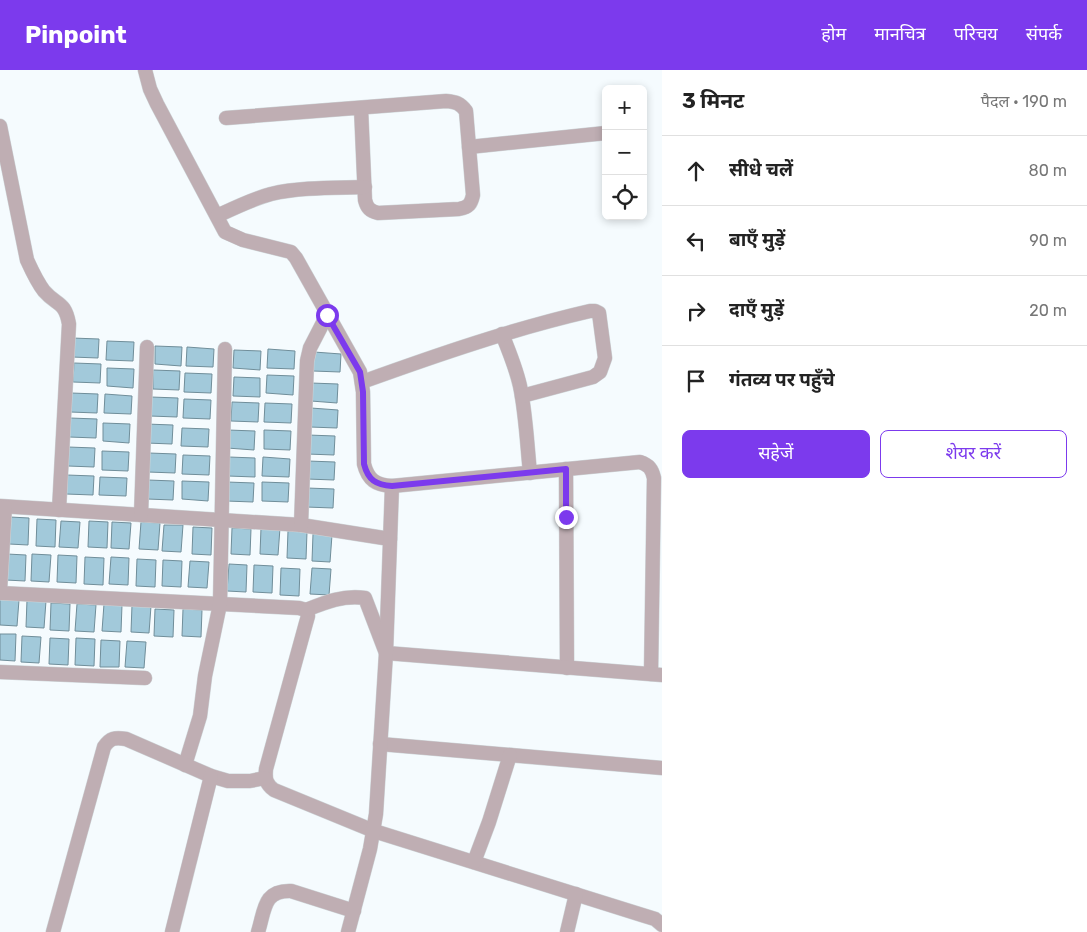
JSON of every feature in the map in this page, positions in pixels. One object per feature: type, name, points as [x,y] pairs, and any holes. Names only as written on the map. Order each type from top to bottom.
[{"type":"street","points":[[144,70],[157,104],[225,232],[233,237],[291,252],[360,372],[362,382],[364,464],[367,474],[372,481],[392,486],[640,462],[648,465],[652,471],[654,478],[657,675],[386,653]]},
{"type":"street","points":[[226,118],[360,108],[455,102],[461,104],[466,111],[473,194],[472,203],[466,208],[378,213],[367,207],[360,108]]},
{"type":"street","points":[[0,126],[27,260],[45,293],[59,303],[67,312],[69,324],[59,510]]},
{"type":"street","points":[[469,147],[602,133]]},
{"type":"street","points":[[217,216],[271,194],[288,191],[365,187]]},
{"type":"street","points":[[362,382],[502,334],[549,320],[590,311],[599,313],[605,358],[600,372],[593,377],[522,396]]},
{"type":"street","points":[[301,525],[307,361],[310,348],[327,315]]},
{"type":"street","points":[[502,334],[516,371],[522,396],[530,473]]},
{"type":"street","points":[[141,515],[147,347]]},
{"type":"street","points":[[185,765],[200,716],[205,676],[220,604],[224,349]]},
{"type":"street","points":[[566,469],[566,668]]},
{"type":"street","points":[[348,932],[374,831],[386,653],[392,486]]},
{"type":"street","points":[[386,653],[365,598],[351,596],[328,601],[306,610],[299,608],[0,592],[3,507],[301,525],[390,539]]},
{"type":"street","points":[[306,610],[308,616],[266,769],[265,778],[268,785],[274,790],[374,831],[655,919],[662,924]]},
{"type":"street","points":[[0,672],[145,678]]},
{"type":"street","points":[[53,932],[104,747],[108,741],[114,738],[126,739],[211,776],[228,781],[250,781],[265,778]]},
{"type":"street","points":[[380,744],[662,768]]},
{"type":"street","points":[[474,862],[510,755]]},
{"type":"street","points":[[172,932],[211,776]]},
{"type":"street","points":[[258,932],[268,900],[275,893],[282,891],[291,891],[354,911]]},
{"type":"street","points":[[567,932],[576,894]]},
{"type":"building","points":[[72,338],[99,339],[98,358],[72,357]]},
{"type":"building","points":[[107,341],[134,342],[133,361],[106,360]]},
{"type":"building","points":[[155,346],[182,347],[181,366],[155,364]]},
{"type":"building","points":[[187,347],[214,349],[213,367],[186,366]]},
{"type":"building","points":[[268,349],[295,351],[294,369],[267,368]]},
{"type":"building","points":[[234,350],[261,351],[260,370],[233,368]]},
{"type":"building","points":[[314,352],[341,354],[340,372],[313,371]]},
{"type":"building","points":[[74,363],[101,364],[100,383],[73,382]]},
{"type":"building","points":[[107,368],[134,369],[133,388],[107,386]]},
{"type":"building","points":[[153,370],[180,371],[179,390],[153,389]]},
{"type":"building","points":[[185,373],[212,374],[211,393],[184,392]]},
{"type":"building","points":[[267,375],[294,376],[293,395],[266,393]]},
{"type":"building","points":[[234,377],[260,378],[260,397],[233,396]]},
{"type":"building","points":[[311,383],[338,384],[337,403],[311,401]]},
{"type":"building","points":[[71,393],[98,394],[97,413],[70,412]]},
{"type":"building","points":[[105,394],[132,396],[131,414],[104,413]]},
{"type":"building","points":[[151,397],[178,398],[177,417],[150,416]]},
{"type":"building","points":[[184,399],[211,400],[210,419],[183,418]]},
{"type":"building","points":[[232,402],[259,403],[258,422],[231,421]]},
{"type":"building","points":[[265,403],[292,404],[291,423],[264,422]]},
{"type":"building","points":[[311,408],[338,410],[337,428],[310,427]]},
{"type":"building","points":[[70,418],[97,419],[96,438],[69,437]]},
{"type":"building","points":[[103,423],[130,424],[129,443],[103,441]]},
{"type":"building","points":[[146,424],[173,425],[172,444],[146,443]]},
{"type":"building","points":[[182,428],[209,429],[208,447],[181,446]]},
{"type":"building","points":[[228,430],[255,431],[254,450],[227,448]]},
{"type":"building","points":[[264,430],[291,431],[290,450],[264,449]]},
{"type":"building","points":[[308,435],[335,436],[334,455],[307,454]]},
{"type":"building","points":[[68,447],[95,448],[94,467],[68,466]]},
{"type":"building","points":[[102,451],[129,452],[128,471],[102,470]]},
{"type":"building","points":[[149,453],[176,454],[175,473],[148,472]]},
{"type":"building","points":[[183,455],[210,456],[209,475],[182,474]]},
{"type":"building","points":[[229,457],[255,458],[255,477],[228,476]]},
{"type":"building","points":[[263,457],[290,459],[289,477],[262,476]]},
{"type":"building","points":[[308,461],[335,462],[334,480],[307,479]]},
{"type":"building","points":[[67,475],[94,476],[93,495],[66,494]]},
{"type":"building","points":[[100,477],[127,478],[126,496],[99,495]]},
{"type":"building","points":[[148,480],[174,481],[173,500],[147,499]]},
{"type":"building","points":[[182,481],[209,482],[208,501],[182,499]]},
{"type":"building","points":[[227,482],[254,483],[253,502],[226,501]]},
{"type":"building","points":[[262,482],[289,483],[288,502],[262,501]]},
{"type":"building","points":[[307,488],[334,489],[333,508],[306,507]]},
{"type":"building","points":[[10,517],[29,518],[28,545],[9,544]]},
{"type":"building","points":[[37,519],[56,520],[55,547],[36,546]]},
{"type":"building","points":[[61,521],[80,522],[78,548],[59,547]]},
{"type":"building","points":[[89,521],[108,522],[107,548],[88,547]]},
{"type":"building","points":[[112,522],[131,523],[129,549],[111,548]]},
{"type":"building","points":[[141,522],[160,523],[158,550],[139,549]]},
{"type":"building","points":[[164,525],[183,525],[181,552],[162,551]]},
{"type":"building","points":[[193,527],[212,528],[211,555],[192,554]]},
{"type":"building","points":[[232,528],[251,529],[250,555],[231,554]]},
{"type":"building","points":[[261,528],[280,528],[278,555],[260,554]]},
{"type":"building","points":[[288,531],[307,532],[306,559],[287,558]]},
{"type":"building","points":[[313,534],[332,535],[330,562],[312,561]]},
{"type":"building","points":[[7,554],[26,555],[25,581],[6,580]]},
{"type":"building","points":[[32,554],[51,555],[49,582],[31,581]]},
{"type":"building","points":[[58,555],[77,556],[76,583],[57,582]]},
{"type":"building","points":[[85,557],[104,558],[103,585],[84,584]]},
{"type":"building","points":[[111,557],[129,558],[128,585],[109,584]]},
{"type":"building","points":[[137,559],[156,560],[155,587],[136,586]]},
{"type":"building","points":[[163,560],[182,561],[181,587],[162,586]]},
{"type":"building","points":[[190,561],[209,562],[207,588],[188,587]]},
{"type":"building","points":[[229,564],[247,565],[246,592],[227,591]]},
{"type":"building","points":[[254,565],[273,566],[272,593],[253,592]]},
{"type":"building","points":[[281,568],[300,569],[299,596],[280,595]]},
{"type":"building","points":[[312,568],[331,569],[329,595],[310,594]]},
{"type":"building","points":[[0,599],[19,600],[17,626],[0,625]]},
{"type":"building","points":[[27,600],[46,601],[44,628],[26,627]]},
{"type":"building","points":[[51,603],[70,604],[69,631],[50,630]]},
{"type":"building","points":[[77,604],[96,605],[94,632],[75,631]]},
{"type":"building","points":[[104,604],[122,605],[121,632],[102,631]]},
{"type":"building","points":[[132,605],[151,606],[149,633],[131,632]]},
{"type":"building","points":[[155,609],[174,610],[173,637],[154,636]]},
{"type":"building","points":[[183,609],[202,610],[201,637],[182,636]]},
{"type":"building","points":[[0,634],[16,634],[15,661],[0,660]]},
{"type":"building","points":[[22,636],[41,637],[39,663],[21,662]]},
{"type":"building","points":[[50,638],[69,639],[68,665],[49,664]]},
{"type":"building","points":[[76,638],[95,639],[94,666],[75,665]]},
{"type":"building","points":[[101,640],[120,641],[119,667],[100,667]]},
{"type":"building","points":[[127,641],[146,642],[144,668],[125,667]]},
{"type":"route","points":[[327,315],[360,372],[363,392],[364,464],[367,474],[372,481],[392,486],[566,469],[566,517]]}]
